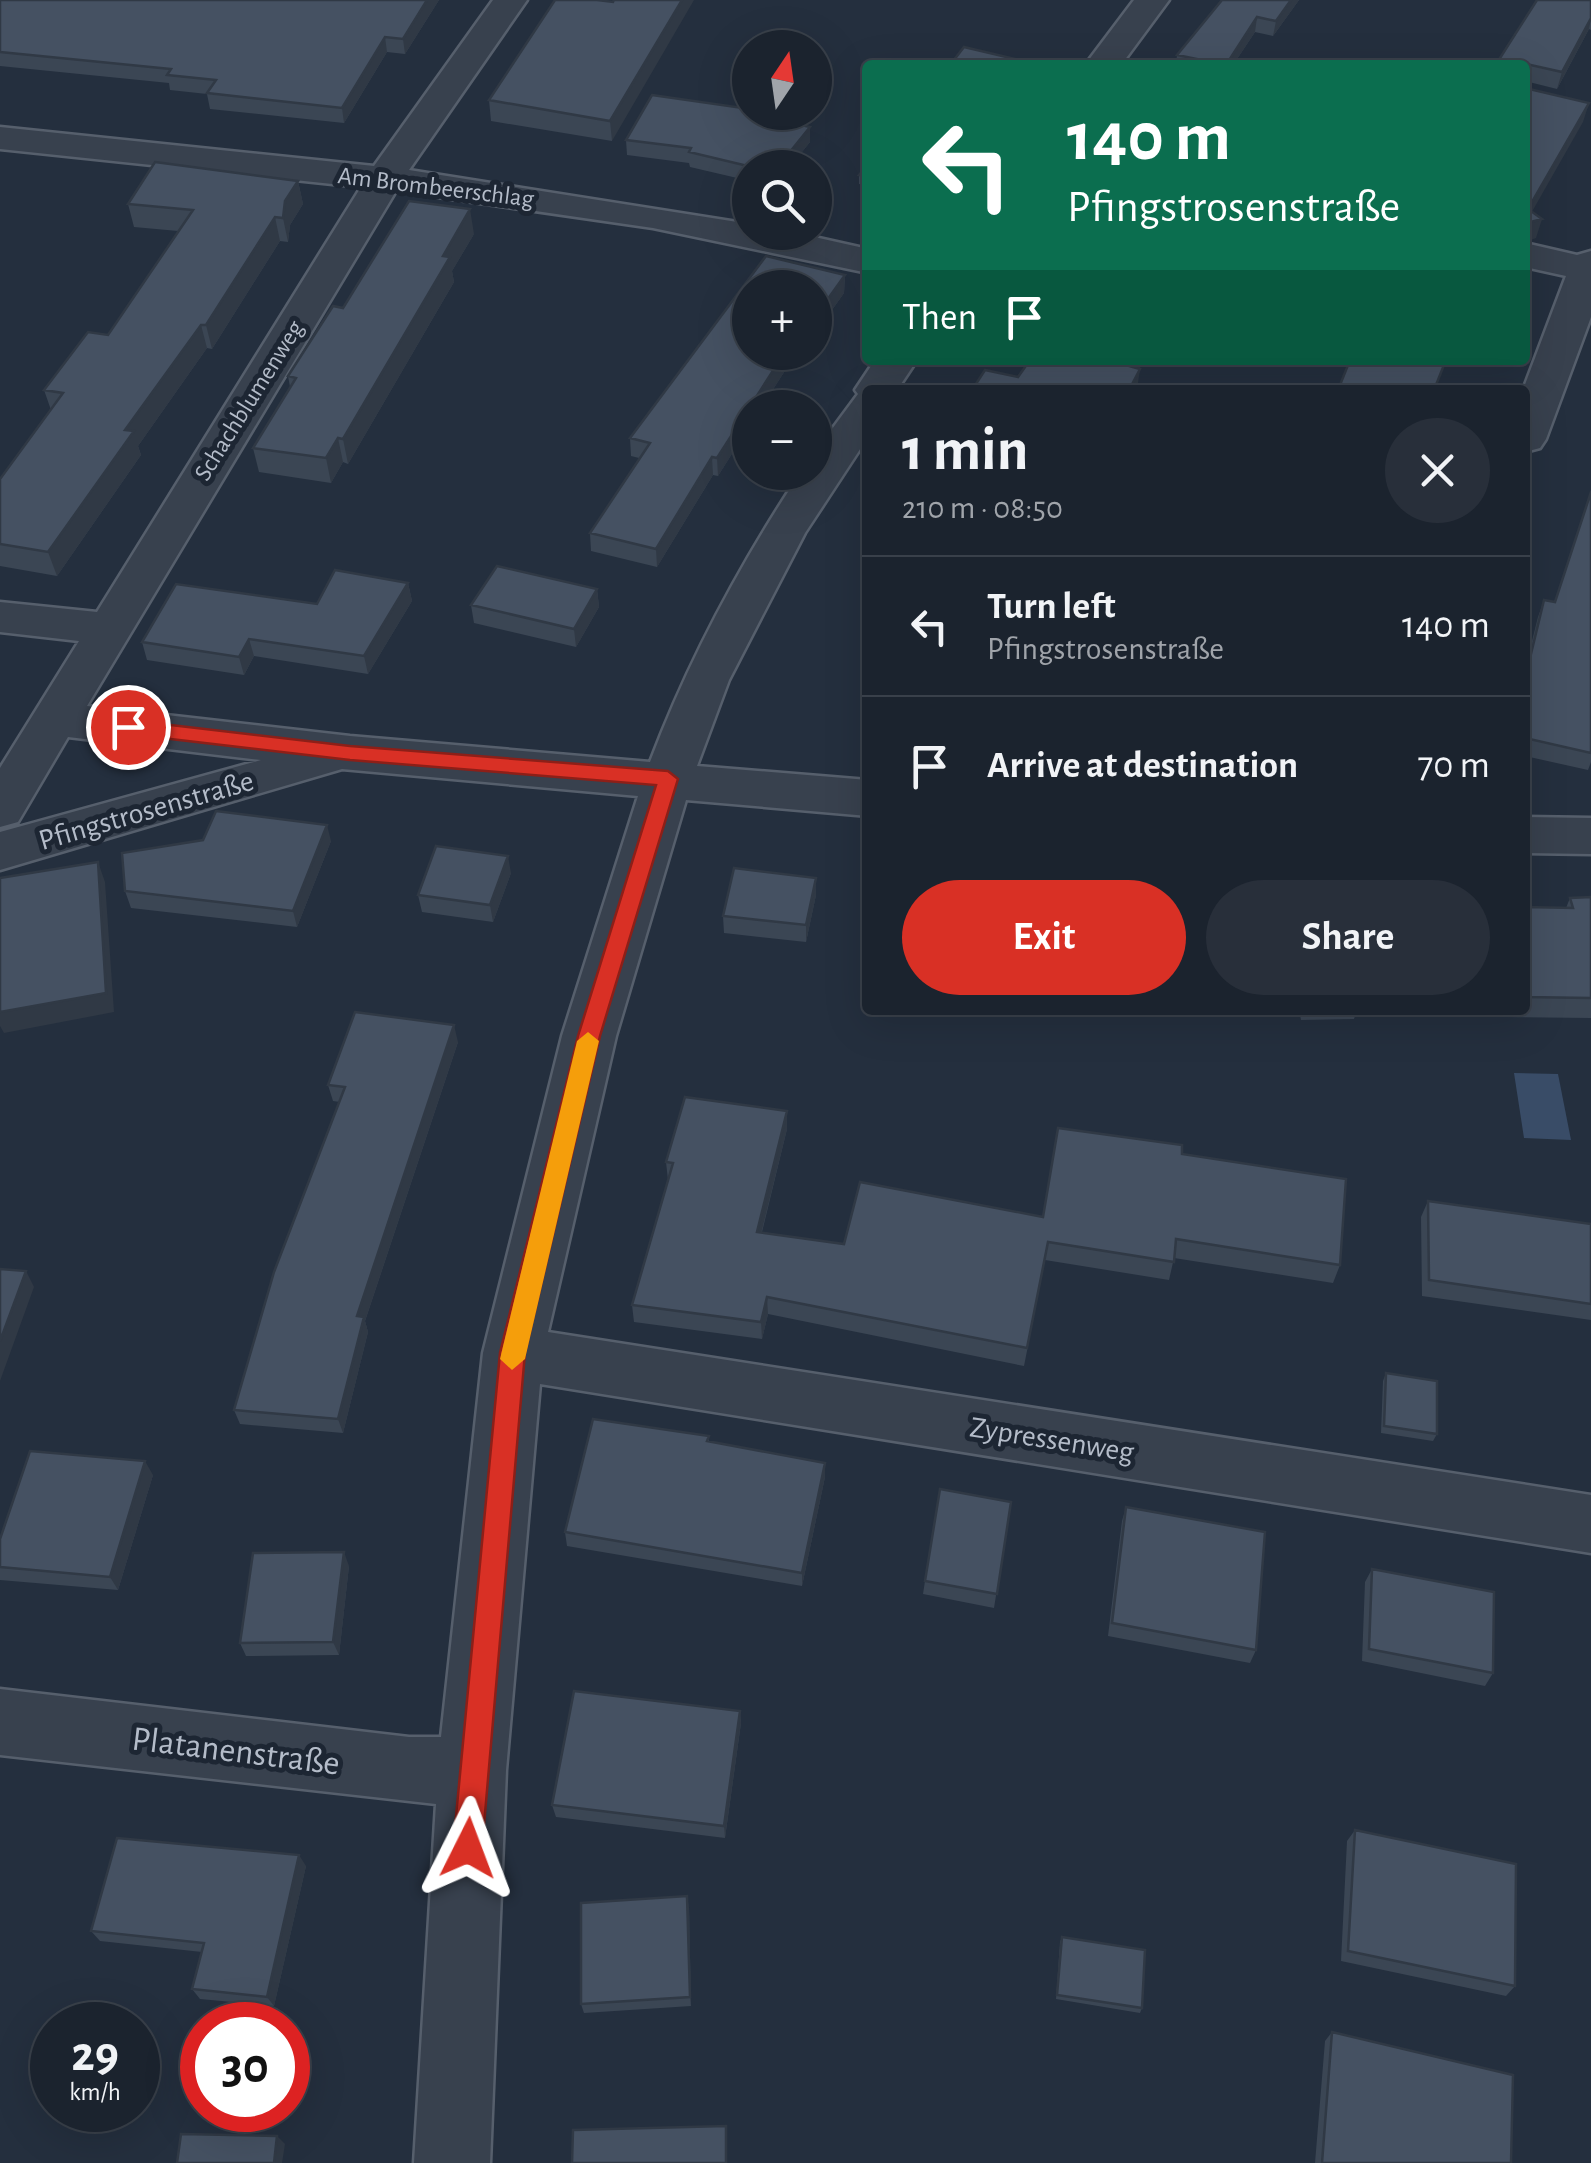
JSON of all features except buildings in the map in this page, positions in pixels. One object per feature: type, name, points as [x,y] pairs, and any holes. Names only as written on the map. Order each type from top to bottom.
[{"type":"street","name":"Schachblumenweg","points":[[0,809],[106,628],[385,178],[510,0]]},
{"type":"street","points":[[1107,60],[1152,0]]},
{"type":"street","name":"Am Brombeerschlag","points":[[0,138],[385,178],[638,212],[862,261]]},
{"type":"street","points":[[1530,256],[1590,267],[1530,427]]},
{"type":"street","points":[[452,2163],[472,1770],[513,1353],[589,1036],[668,779],[705,680],[783,532],[862,413]]},
{"type":"street","points":[[0,616],[106,628]]},
{"type":"street","name":"Pfingstrosenstraße","points":[[54,718],[350,753],[862,797]]},
{"type":"street","name":"Pfingstrosenstraße","points":[[0,851],[350,753]]},
{"type":"street","points":[[1530,834],[1591,836]]},
{"type":"street","name":"Zypressenweg","points":[[513,1353],[1591,1524]]},
{"type":"street","name":"Platanenstraße","points":[[0,1722],[410,1771],[472,1770]]},
{"type":"water","points":[[1514,1073],[1558,1074],[1571,1140],[1524,1138]]},
{"type":"slow traffic","points":[[512,1359],[588,1041]]},
{"type":"route","points":[[128,727],[350,753],[668,779],[589,1036],[513,1353],[472,1770],[468,1848]]}]
